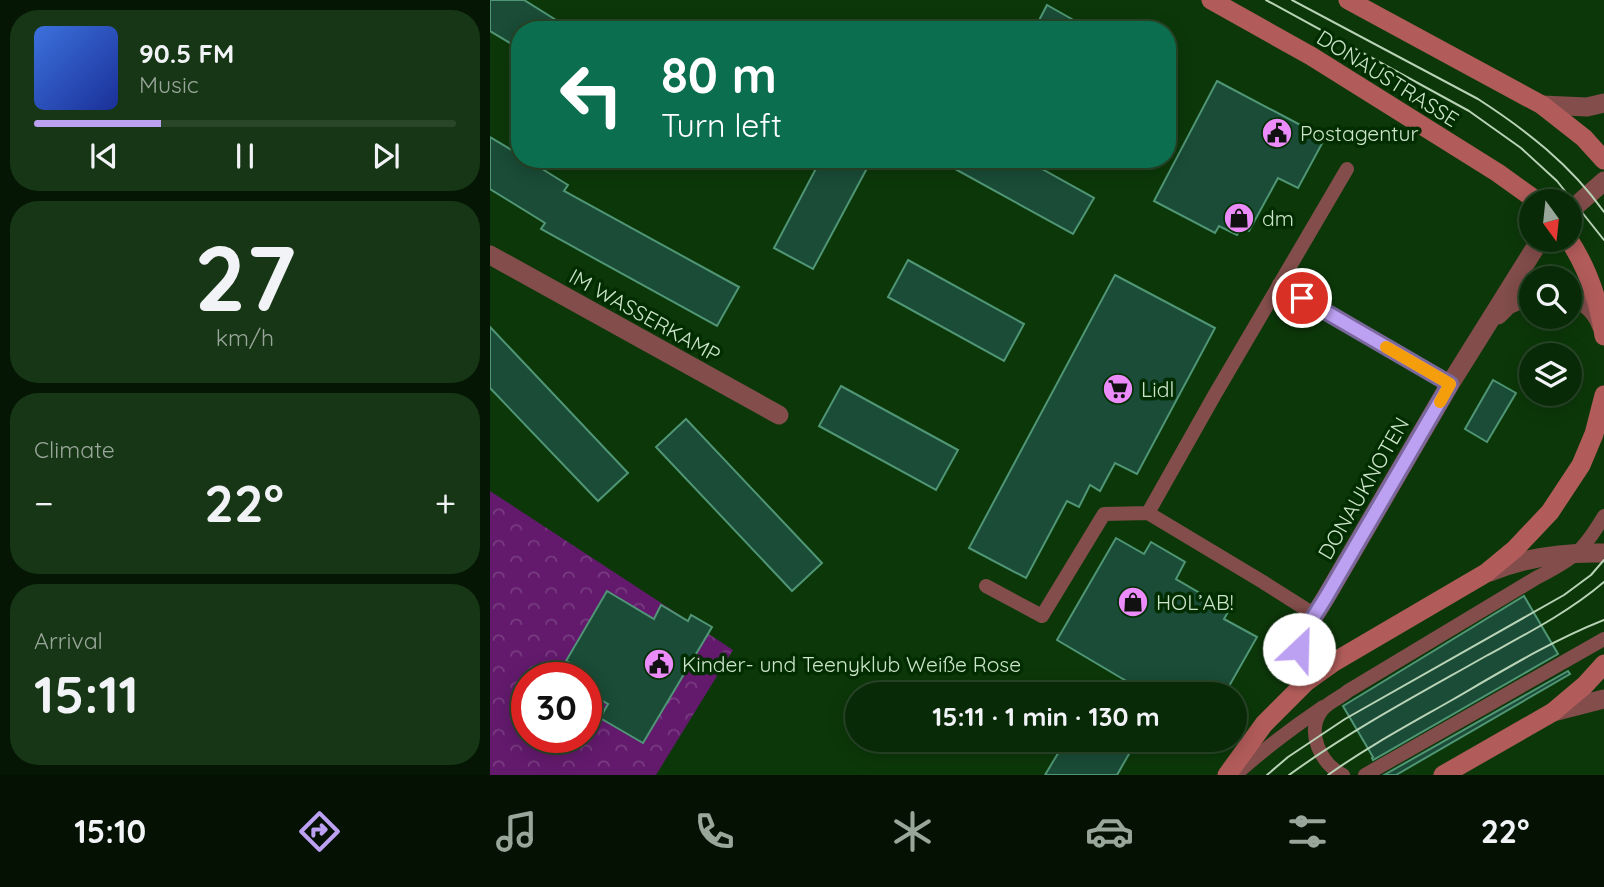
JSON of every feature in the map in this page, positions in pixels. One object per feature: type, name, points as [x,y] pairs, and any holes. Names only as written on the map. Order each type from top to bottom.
[{"type":"main road","name":"DONAUSTRASSE","points":[[1212,0],[1311,56],[1520,189]]},
{"type":"main road","points":[[1348,0],[1542,105],[1584,138],[1604,160]]},
{"type":"main road","points":[[1577,252],[1595,292],[1604,335]]},
{"type":"main road","points":[[1227,775],[1264,724],[1306,682],[1334,662],[1486,573],[1541,523],[1559,500],[1589,449],[1604,395]]},
{"type":"main road","points":[[1443,775],[1553,712],[1585,685],[1604,664]]},
{"type":"street","points":[[1542,105],[1587,107],[1604,103]]},
{"type":"street","points":[[1582,200],[1604,181]]},
{"type":"street","name":"DONAUKNOTEN","points":[[1306,682],[1298,642],[1450,384],[1533,252]]},
{"type":"street","name":"IM WASSERKAMP","points":[[490,255],[779,415]]},
{"type":"street","name":"DONAUKNOTEN","points":[[1489,322],[1519,301]]},
{"type":"street","points":[[1582,302],[1594,311],[1604,335]]},
{"type":"street","points":[[1486,573],[1533,559],[1602,553]]},
{"type":"street","points":[[1553,712],[1604,699]]},
{"type":"lane","points":[[1148,513],[1346,169]]},
{"type":"lane","points":[[1279,284],[1450,384]]},
{"type":"lane","points":[[986,586],[1042,616],[1104,514],[1148,513],[1315,615]]},
{"type":"lane","points":[[1235,775],[1263,750],[1330,702],[1567,562],[1588,542],[1604,516]]},
{"type":"lane","points":[[1536,579],[1578,560],[1602,553]]},
{"type":"lane","points":[[1367,775],[1604,639]]},
{"type":"lane","points":[[1568,660],[1604,650]]},
{"type":"lane","points":[[1330,702],[1317,720],[1315,738],[1327,763],[1334,771],[1343,775]]},
{"type":"green space","points":[[490,491],[733,650],[656,775],[490,775]]},
{"type":"building","points":[[490,0],[524,0],[558,21],[511,21],[511,44],[490,31]]},
{"type":"building","points":[[1047,5],[1075,21],[1039,21]]},
{"type":"building","points":[[1217,81],[1325,138],[1298,188],[1278,178],[1249,231],[1242,227],[1237,235],[1219,226],[1215,233],[1154,201],[1171,168],[1176,168],[1176,159]]},
{"type":"building","points":[[490,137],[511,150],[511,168],[541,168],[568,185],[564,191],[739,287],[717,326],[541,229],[545,223],[490,189]]},
{"type":"building","points":[[816,168],[867,168],[813,269],[774,248]]},
{"type":"building","points":[[953,168],[1040,168],[1094,198],[1073,234]]},
{"type":"building","points":[[908,260],[1024,324],[1004,361],[888,297]]},
{"type":"building","name":"Lidl","points":[[1115,275],[1215,328],[1137,474],[1115,463],[1100,491],[1090,485],[1079,507],[1067,501],[1026,578],[969,548]]},
{"type":"building","points":[[490,327],[628,473],[598,501],[490,388]]},
{"type":"building","points":[[1493,380],[1516,393],[1487,442],[1465,429]]},
{"type":"building","points":[[841,386],[958,450],[936,490],[819,426]]},
{"type":"building","points":[[686,419],[822,563],[792,591],[656,447]]},
{"type":"building","points":[[1116,538],[1144,554],[1151,542],[1185,562],[1176,579],[1229,610],[1224,619],[1257,637],[1231,682],[1128,682],[1057,640]]},
{"type":"building","name":"Kinder- und Teenyklub Weiße Rose","points":[[607,591],[654,619],[661,605],[688,621],[691,615],[712,627],[643,743],[602,719],[608,704],[602,700],[602,662],[566,661]]},
{"type":"building","points":[[1524,596],[1558,654],[1373,760],[1343,706]]},
{"type":"building","points":[[1568,671],[1570,674],[1396,775],[1384,775]]},
{"type":"building","points":[[1059,752],[1130,752],[1117,775],[1045,775]]},
{"type":"tram line","points":[[1266,0],[1469,111],[1521,148],[1557,181],[1604,240]]},
{"type":"tram line","points":[[1292,0],[1496,111],[1562,164],[1604,212]]},
{"type":"tram line","points":[[1267,775],[1288,757],[1345,719],[1564,595],[1591,575],[1604,560]]},
{"type":"tram line","points":[[1289,775],[1386,713],[1547,622],[1604,582]]},
{"type":"tram line","points":[[1328,775],[1373,745],[1508,667],[1604,620]]},
{"type":"slow traffic","points":[[1386,347],[1450,384],[1440,402]]},
{"type":"place","name":"Postagentur","points":[[1277,133]]},
{"type":"place","name":"dm","points":[[1239,218]]},
{"type":"place","name":"Lidl","points":[[1118,389]]},
{"type":"place","name":"HOL’AB!","points":[[1133,602]]},
{"type":"place","name":"Kinder- und Teenyklub Weiße Rose","points":[[659,664]]},
{"type":"route","points":[[1299,649],[1298,642],[1450,384],[1302,298]]}]
